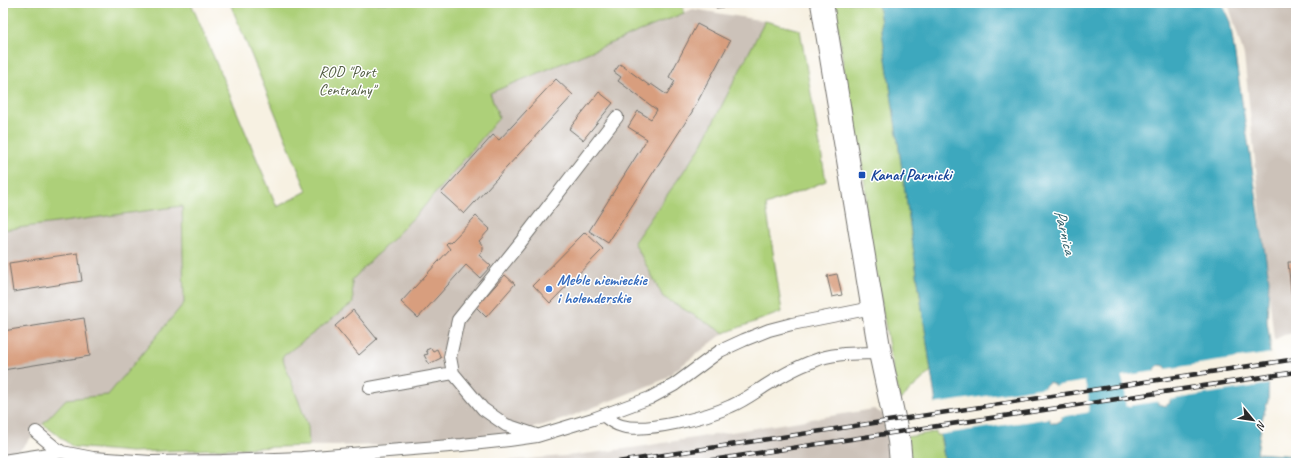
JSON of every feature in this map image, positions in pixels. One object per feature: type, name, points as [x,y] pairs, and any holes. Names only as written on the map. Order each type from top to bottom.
[{"type":"street","points":[[822,3],[872,308],[899,441],[901,463]]},
{"type":"lane","points":[[537,436],[506,425],[483,409],[453,373],[450,357],[458,320],[520,243],[617,117]]},
{"type":"lane","points":[[36,432],[62,452],[77,456],[122,461],[158,462],[302,458],[462,445],[537,436],[650,398],[674,385],[720,351],[769,330],[872,308]]},
{"type":"lane","points":[[603,415],[611,422],[622,426],[631,427],[645,427],[693,420],[731,406],[785,373],[815,360],[847,354],[880,353]]},
{"type":"lane","points":[[370,388],[453,373]]},
{"type":"lane","points":[[3,461],[62,452]]},
{"type":"shaded area","points":[[1228,3],[1296,3],[1296,333],[1284,335],[1274,340],[1244,56]]},
{"type":"shaded area","points":[[693,9],[765,21],[700,148],[634,242],[663,297],[724,333],[663,380],[564,419],[502,437],[412,445],[309,446],[308,426],[282,357],[353,303],[352,280],[421,210],[499,119],[490,93]]},
{"type":"shaded area","points":[[182,206],[184,303],[108,395],[66,399],[20,450],[3,453],[3,230]]},
{"type":"shaded area","points":[[874,409],[883,414],[887,441],[888,463],[477,463],[576,455],[632,448]]},
{"type":"green space","name":"ROD \"Port Centralny\"","points":[[3,3],[191,3],[277,207],[307,191],[230,3],[682,3],[684,13],[490,93],[499,118],[421,210],[352,280],[353,303],[282,357],[308,426],[309,446],[131,452],[73,447],[43,424],[66,399],[108,395],[184,303],[182,206],[3,230]]},
{"type":"green space","points":[[834,3],[878,3],[931,371],[900,400],[894,375],[863,200],[867,199],[860,151],[856,151]]},
{"type":"green space","points":[[765,21],[800,30],[826,181],[766,205],[782,312],[724,333],[663,297],[634,242],[700,148]]},
{"type":"green space","points":[[936,432],[936,435],[940,435],[945,463],[909,463],[906,437]]},
{"type":"water","points":[[878,3],[1222,3],[1230,22],[1269,280],[1267,321],[1270,342],[1268,401],[1262,419],[1257,453],[1296,456],[1296,463],[945,463]],"holes":[[[1159,365],[1165,366],[1167,369],[1170,403],[1165,406],[1158,404],[1154,369]],[[1117,380],[1121,404],[1098,408],[1094,382]],[[1049,382],[1054,384],[1062,418],[1057,423],[1052,423],[1050,421],[1044,387]]]},
{"type":"pier","points":[[1272,353],[1270,384],[1168,400],[1165,369]]},
{"type":"pier","points":[[1156,371],[1160,401],[1060,417],[1053,386]],"holes":[[[1112,381],[1116,382],[1119,403],[1099,407],[1096,384]]]},
{"type":"pier","points":[[1046,387],[1051,418],[938,435],[933,404]]},
{"type":"building","points":[[716,3],[750,3],[750,5],[716,8]]},
{"type":"building","points":[[697,24],[730,41],[692,112],[608,243],[589,231],[647,139],[628,127],[638,111],[651,119],[657,110],[618,81],[621,77],[614,72],[620,64],[650,86],[651,84],[667,95],[675,81],[669,77]]},
{"type":"building","points":[[556,79],[573,95],[464,214],[441,193],[493,135],[499,140]]},
{"type":"building","points":[[599,92],[613,103],[583,140],[569,129]]},
{"type":"building","points":[[476,216],[490,229],[479,241],[483,246],[483,250],[479,255],[491,266],[480,278],[466,265],[418,318],[401,302],[450,249],[446,244],[448,242],[450,243]]},
{"type":"building","points":[[585,232],[603,249],[550,303],[533,285]]},
{"type":"building","points":[[78,253],[82,281],[13,292],[9,263]]},
{"type":"building","points":[[1288,262],[1296,262],[1296,327],[1295,327]]},
{"type":"building","points":[[837,274],[842,295],[832,297],[827,276]]},
{"type":"building","points":[[505,275],[515,284],[486,317],[476,307]]},
{"type":"building","points":[[353,310],[377,339],[359,355],[335,326]]},
{"type":"building","points":[[84,318],[90,356],[3,370],[3,331]]},
{"type":"building","points":[[431,348],[433,351],[437,349],[441,358],[429,364],[424,355],[428,354],[426,350]]},
{"type":"waterway","name":"Parnica","points":[[1091,331],[1107,394],[1107,463]]},
{"type":"railway","points":[[611,463],[1296,359]]},
{"type":"railway","points":[[692,463],[1296,372]]},
{"type":"place","name":"Kanał Parnicki","points":[[862,175]]},
{"type":"place","name":"Meble niemieckie i holenderskie","points":[[549,289]]}]
